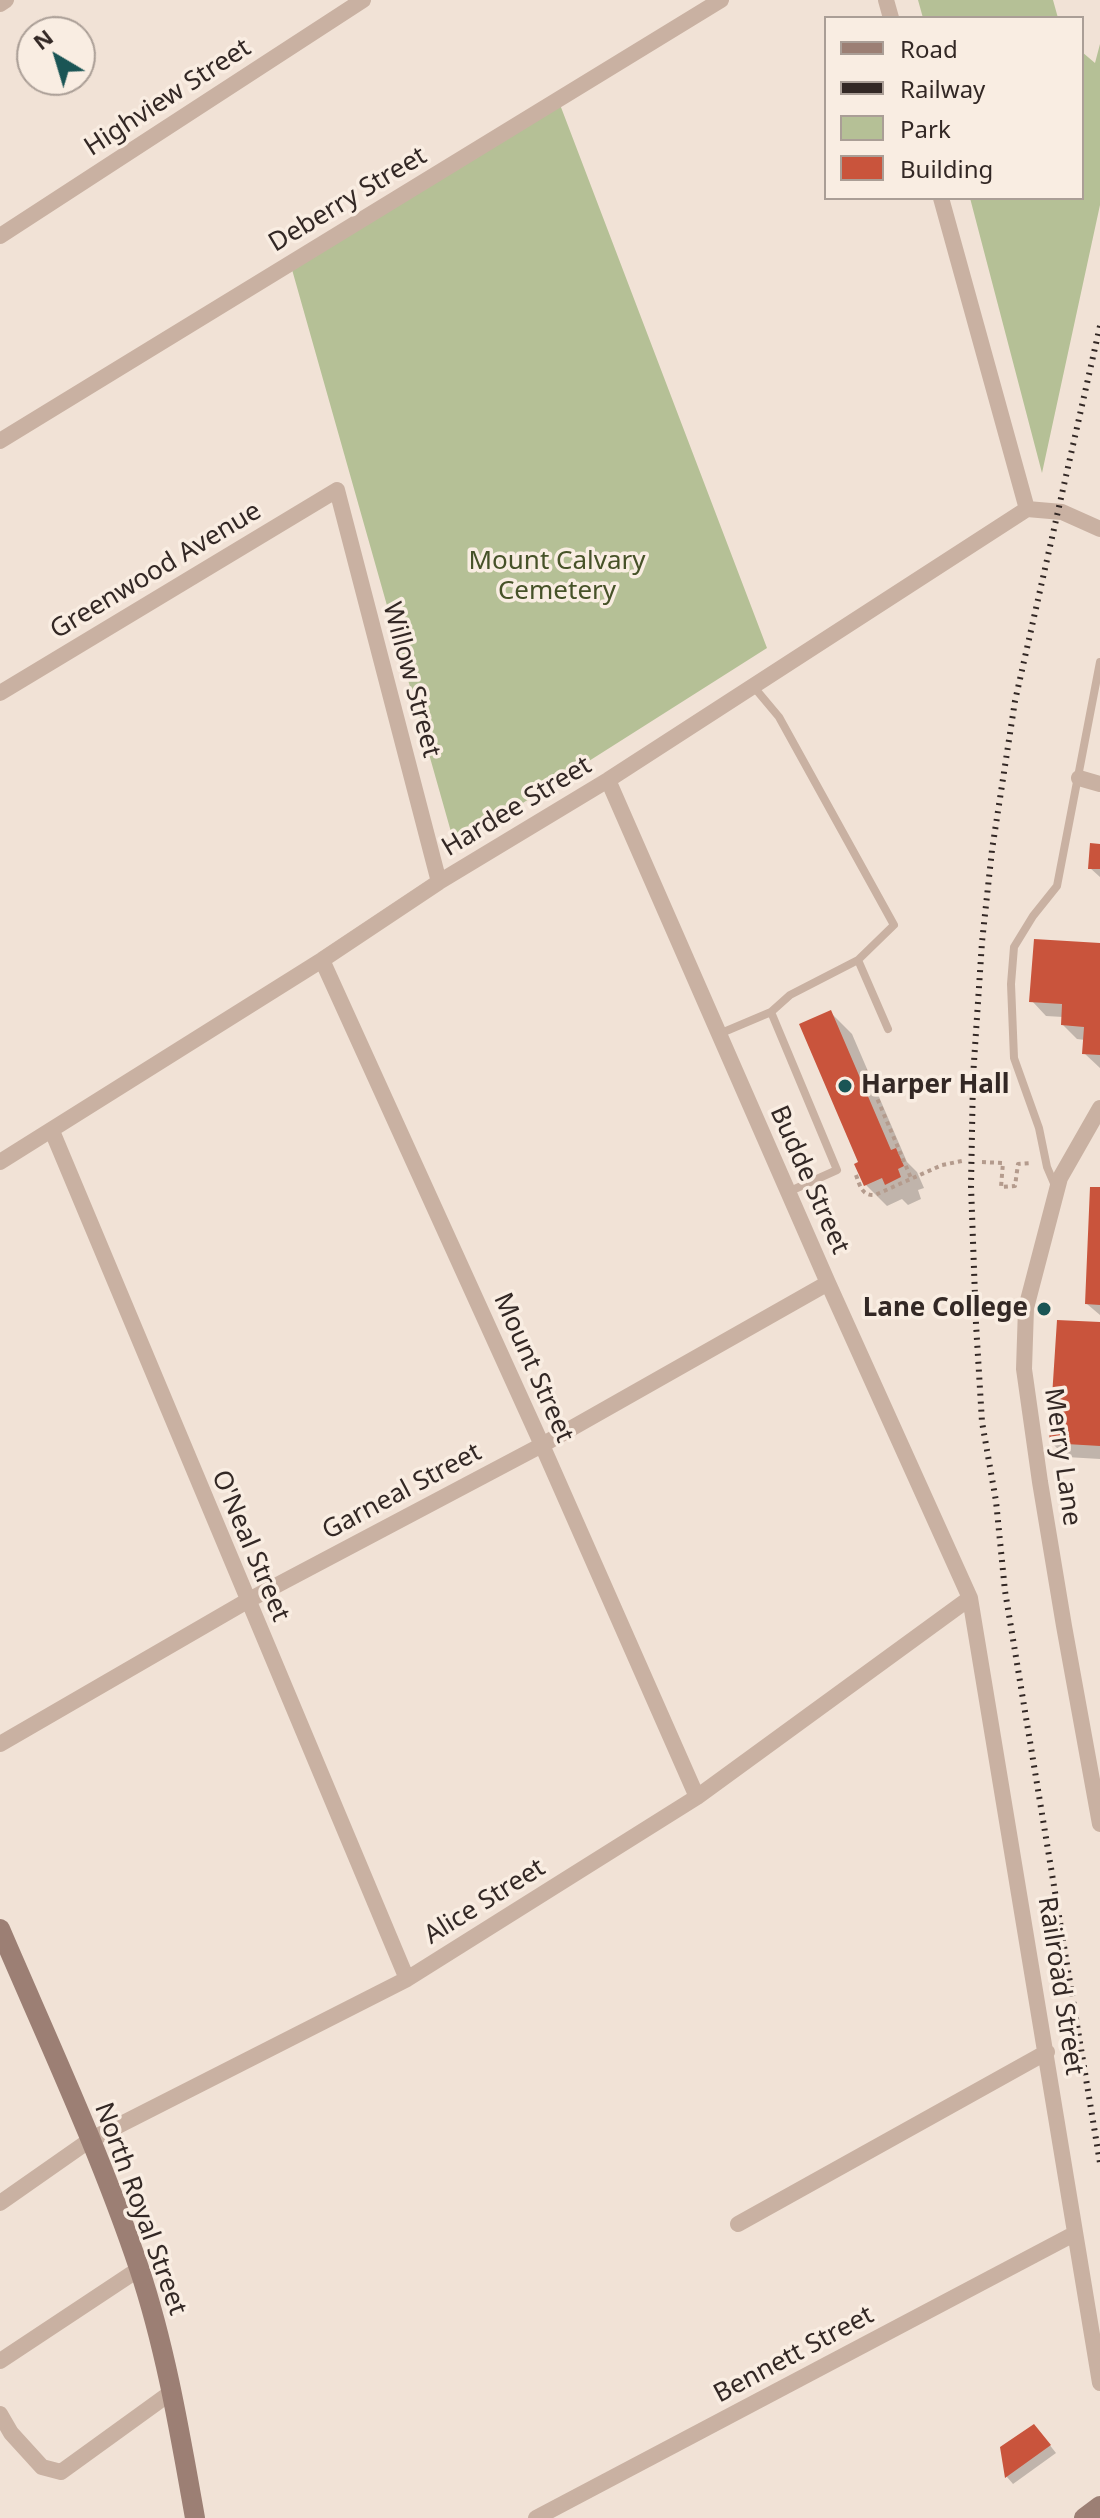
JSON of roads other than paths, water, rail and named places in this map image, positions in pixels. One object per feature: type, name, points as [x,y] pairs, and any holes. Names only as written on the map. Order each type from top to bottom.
[{"type":"main road","name":"North Royal Street","points":[[0,1929],[90,2140],[139,2269],[173,2391],[195,2518]]},
{"type":"main road","points":[[1084,2518],[1100,2506]]},
{"type":"street","points":[[0,4],[6,0]]},
{"type":"street","name":"Highview Street","points":[[0,236],[363,0]]},
{"type":"street","name":"Deberry Street","points":[[0,441],[721,0]]},
{"type":"street","points":[[942,200],[1027,509],[1062,512],[1100,529]]},
{"type":"street","name":"Greenwood Avenue","points":[[0,693],[337,490]]},
{"type":"street","name":"Willow Street","points":[[337,490],[439,882]]},
{"type":"street","name":"Hardee Street","points":[[0,1162],[322,960],[439,882],[608,780],[1027,509]]},
{"type":"street","points":[[1079,778],[1100,784]]},
{"type":"street","name":"Budde Street","points":[[608,780],[970,1598]]},
{"type":"street","name":"Mount Street","points":[[322,960],[542,1445],[697,1797]]},
{"type":"street","name":"Merry Lane","points":[[1100,1108],[1056,1190],[1026,1308],[1024,1369],[1061,1611],[1100,1824]]},
{"type":"street","name":"O'Neal Street","points":[[52,1131],[407,1979]]},
{"type":"street","name":"Garneal Street","points":[[0,1744],[247,1601],[542,1445],[828,1283]]},
{"type":"street","name":"Alice Street","points":[[0,2203],[90,2140],[407,1979],[697,1797],[970,1598]]},
{"type":"street","name":"Railroad Street","points":[[970,1598],[1100,2383]]},
{"type":"street","points":[[738,2224],[1047,2052]]},
{"type":"street","name":"Bennett Street","points":[[536,2518],[1074,2234]]},
{"type":"street","points":[[0,2361],[139,2269]]},
{"type":"street","points":[[0,2414],[11,2433],[42,2467],[61,2472],[173,2391]]},
{"type":"lane","points":[[1056,1190],[1047,1167],[1039,1128],[1014,1058],[1011,984],[1014,947],[1057,886],[1100,662]]},
{"type":"lane","points":[[719,1034],[771,1012],[790,995],[858,960],[894,925],[779,717],[753,686]]},
{"type":"lane","points":[[858,960],[888,1029]]},
{"type":"lane","points":[[771,1012],[837,1170],[788,1192]]},
{"type":"railway","points":[[1100,326],[1015,701],[992,850],[973,1077],[971,1186],[982,1422],[996,1501],[1005,1591],[1100,2163]]},
{"type":"place","name":"Harper Hall","points":[[845,1086]]},
{"type":"place","name":"Lane College","points":[[1044,1309]]},
{"type":"park label","name":"Mount Calvary Cemetery","points":[[557,577]]}]
